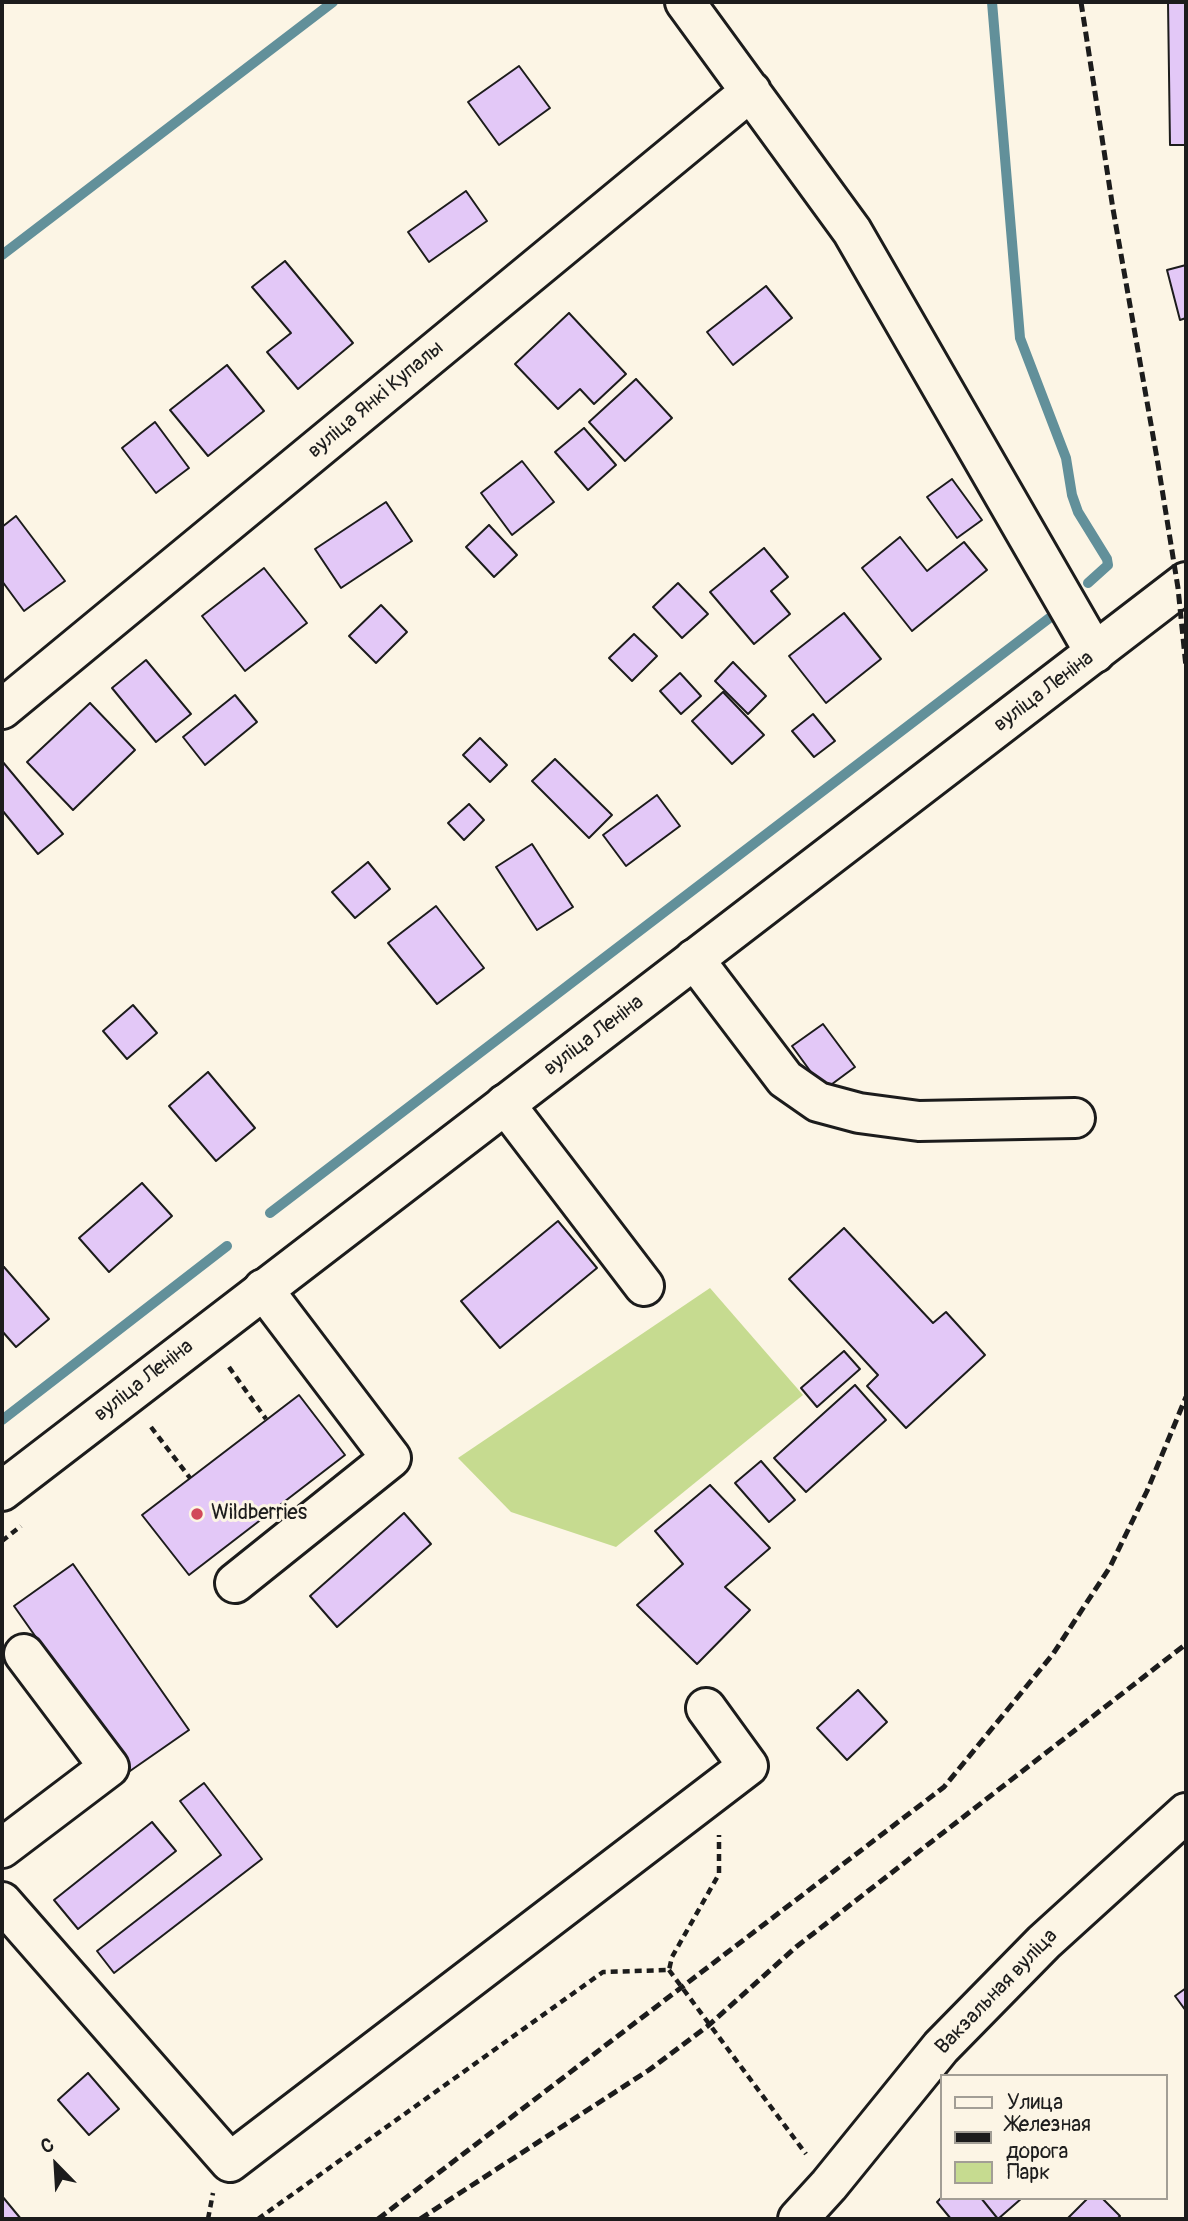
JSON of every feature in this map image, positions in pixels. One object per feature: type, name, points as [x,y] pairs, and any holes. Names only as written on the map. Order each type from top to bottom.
[{"type":"street","points":[[685,2],[852,231],[1095,653]]},
{"type":"street","name":"вуліца Янкі Купалы","points":[[2,709],[751,90]]},
{"type":"street","name":"вуліца Леніна","points":[[2,1491],[1186,582]]},
{"type":"street","points":[[694,959],[785,1079],[818,1102],[859,1113],[919,1121],[1075,1118]]},
{"type":"street","points":[[505,1104],[644,1286]]},
{"type":"street","points":[[235,1583],[391,1458],[263,1289]]},
{"type":"street","points":[[2,1848],[109,1767],[24,1654]]},
{"type":"street","points":[[6,1914],[230,2162],[748,1766],[706,1708]]},
{"type":"street","name":"Вакзальная вуліца","points":[[798,2219],[829,2185],[941,2047],[1044,1942],[1186,1813]]},
{"type":"path","points":[[229,1367],[266,1419]]},
{"type":"path","points":[[151,1427],[190,1478]]},
{"type":"path","points":[[718,1788],[719,1874],[672,1957],[669,1970],[829,2185]]},
{"type":"path","points":[[258,2219],[603,1972],[669,1970]]},
{"type":"green space","points":[[710,1288],[803,1395],[616,1547],[511,1512],[458,1458]]},
{"type":"building","points":[[1168,2],[1186,2],[1186,145],[1170,145]]},
{"type":"building","points":[[519,66],[550,108],[499,145],[468,102]]},
{"type":"building","points":[[466,191],[487,221],[429,262],[408,232]]},
{"type":"building","points":[[285,261],[353,343],[298,389],[267,352],[291,333],[252,287]]},
{"type":"building","points":[[1186,265],[1186,318],[1180,320],[1167,270]]},
{"type":"building","points":[[766,286],[792,318],[733,365],[707,332]]},
{"type":"building","points":[[569,313],[626,374],[594,404],[580,389],[558,409],[515,364]]},
{"type":"building","points":[[227,365],[264,411],[208,456],[170,410]]},
{"type":"building","points":[[636,379],[672,418],[625,461],[589,422]]},
{"type":"building","points":[[155,422],[189,468],[156,493],[122,448]]},
{"type":"building","points":[[584,428],[616,465],[588,490],[555,452]]},
{"type":"building","points":[[522,461],[554,502],[512,535],[481,493]]},
{"type":"building","points":[[952,479],[982,520],[957,538],[927,497]]},
{"type":"building","points":[[386,502],[412,541],[341,588],[315,549]]},
{"type":"building","points":[[16,516],[65,581],[24,611],[2,581],[2,527]]},
{"type":"building","points":[[489,525],[517,555],[494,577],[466,547]]},
{"type":"building","points":[[900,537],[927,571],[964,542],[987,570],[912,631],[862,568]]},
{"type":"building","points":[[764,548],[788,577],[771,591],[790,614],[754,644],[710,592]]},
{"type":"building","points":[[264,568],[307,623],[245,671],[202,616]]},
{"type":"building","points":[[678,583],[708,614],[682,638],[653,607]]},
{"type":"building","points":[[381,605],[407,632],[376,663],[349,636]]},
{"type":"building","points":[[844,613],[881,659],[826,703],[789,656]]},
{"type":"building","points":[[634,634],[657,656],[632,681],[609,658]]},
{"type":"building","points":[[146,660],[191,714],[156,742],[112,688]]},
{"type":"building","points":[[733,662],[766,696],[748,714],[715,681]]},
{"type":"building","points":[[680,673],[701,696],[681,714],[660,691]]},
{"type":"building","points":[[723,692],[764,735],[732,764],[692,721]]},
{"type":"building","points":[[235,695],[257,722],[205,765],[183,737]]},
{"type":"building","points":[[90,703],[135,750],[73,810],[27,762]]},
{"type":"building","points":[[813,714],[835,741],[814,757],[792,731]]},
{"type":"building","points":[[480,738],[507,765],[490,782],[463,755]]},
{"type":"building","points":[[555,759],[612,815],[589,838],[532,781]]},
{"type":"building","points":[[2,761],[63,834],[38,854],[2,810]]},
{"type":"building","points":[[657,795],[680,826],[626,866],[603,835]]},
{"type":"building","points":[[469,804],[484,820],[464,840],[448,823]]},
{"type":"building","points":[[532,844],[573,907],[537,930],[496,867]]},
{"type":"building","points":[[368,862],[390,889],[355,918],[332,892]]},
{"type":"building","points":[[436,906],[484,968],[437,1004],[388,943]]},
{"type":"building","points":[[133,1005],[157,1033],[127,1059],[103,1031]]},
{"type":"building","points":[[823,1024],[855,1067],[824,1090],[792,1046]]},
{"type":"building","points":[[208,1072],[255,1128],[216,1161],[169,1106]]},
{"type":"building","points":[[142,1183],[172,1216],[109,1272],[79,1238]]},
{"type":"building","points":[[558,1221],[597,1268],[500,1348],[461,1301]]},
{"type":"building","points":[[844,1228],[933,1323],[946,1312],[985,1355],[906,1428],[867,1386],[878,1375],[789,1279]]},
{"type":"building","points":[[4,1267],[49,1319],[16,1347],[2,1331]]},
{"type":"building","points":[[844,1351],[860,1369],[817,1407],[801,1388]]},
{"type":"building","points":[[855,1385],[886,1420],[806,1492],[774,1458]]},
{"type":"building","points":[[299,1395],[345,1455],[189,1575],[142,1515]]},
{"type":"building","points":[[761,1461],[795,1500],[769,1522],[735,1483]]},
{"type":"building","points":[[710,1485],[770,1548],[725,1587],[750,1610],[697,1664],[637,1605],[683,1564],[655,1531]]},
{"type":"building","points":[[404,1513],[431,1544],[337,1627],[310,1596]]},
{"type":"building","points":[[73,1564],[189,1730],[130,1771],[14,1606]]},
{"type":"building","points":[[858,1690],[887,1722],[847,1760],[817,1728]]},
{"type":"building","points":[[204,1783],[262,1859],[114,1973],[97,1951],[221,1855],[180,1801]]},
{"type":"building","points":[[152,1822],[176,1851],[78,1929],[54,1900]]},
{"type":"building","points":[[1186,1988],[1186,2011],[1175,1996]]},
{"type":"building","points":[[88,2073],[119,2109],[89,2135],[58,2100]]},
{"type":"building","points":[[2,2196],[21,2219],[2,2219]]},
{"type":"building","points":[[940,2199],[983,2200],[998,2219],[951,2219],[937,2202]]},
{"type":"building","points":[[983,2200],[1020,2200],[998,2219]]},
{"type":"building","points":[[1086,2200],[1104,2200],[1120,2216],[1117,2219],[1067,2219]]},
{"type":"waterway","points":[[2,255],[333,2]]},
{"type":"waterway","points":[[992,2],[1020,338],[1066,458],[1072,495],[1078,512],[1107,559],[1108,565],[1088,583]]},
{"type":"waterway","points":[[270,1213],[1052,616]]},
{"type":"waterway","points":[[2,1420],[227,1246]]},
{"type":"railway","points":[[1081,2],[1113,209],[1178,588],[1186,667]]},
{"type":"railway","points":[[378,2219],[944,1787],[1053,1654],[1110,1567],[1147,1491],[1186,1397]]},
{"type":"railway","points":[[420,2219],[649,2070],[709,2025],[796,1947],[1186,1644]]},
{"type":"place","name":"Wildberries","points":[[197,1514]]}]
